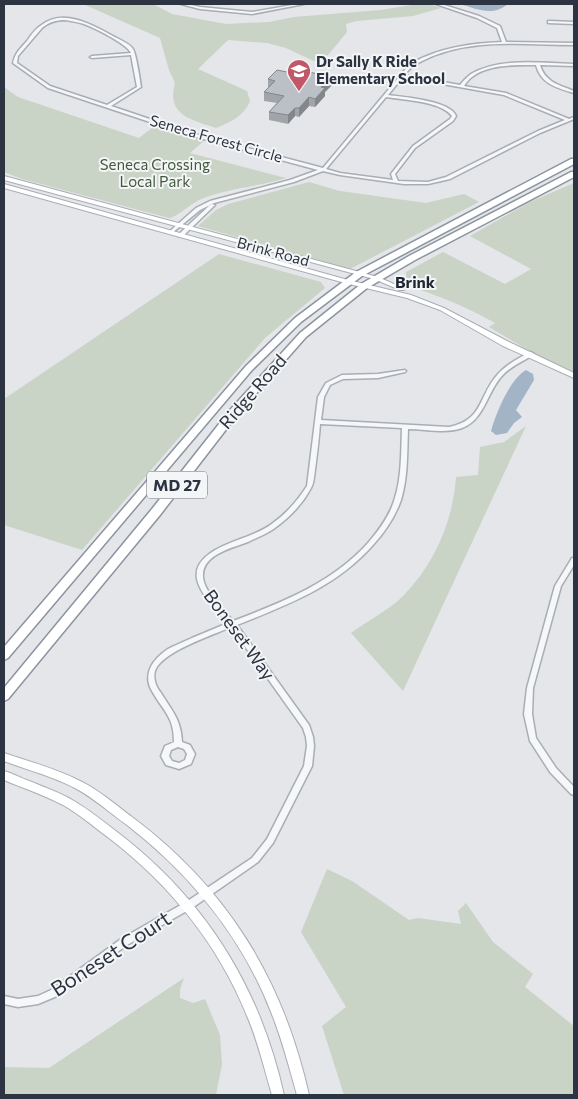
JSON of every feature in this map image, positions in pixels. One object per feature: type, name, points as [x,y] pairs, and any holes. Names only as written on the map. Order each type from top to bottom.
[{"type":"highway","name":"Ridge Road","points":[[4,655],[249,368],[286,330],[359,274],[574,161]]},
{"type":"highway","name":"Ridge Road","points":[[4,696],[156,512],[234,412],[303,334],[376,278],[420,253],[574,174]]},
{"type":"main road","name":"Brink Road","points":[[4,178],[376,278],[442,305],[574,376]]},
{"type":"main road","name":"Brink Road","points":[[4,186],[347,282],[409,296],[442,309],[506,344],[531,354]]},
{"type":"main road","points":[[4,757],[78,785],[145,830],[208,892],[240,937],[268,986],[295,1060],[303,1095]]},
{"type":"main road","points":[[4,775],[64,801],[132,847],[159,872],[189,905],[214,940],[233,972],[253,1013],[270,1059],[278,1095]]},
{"type":"street","points":[[183,4],[200,8],[252,13],[302,4]]},
{"type":"street","points":[[200,8],[207,4]]},
{"type":"street","points":[[438,4],[478,17],[499,27],[504,43]]},
{"type":"street","name":"Seneca Forest Circle","points":[[133,54],[132,50],[126,45],[81,22],[61,19],[46,24],[16,56],[15,63],[41,83],[190,134],[345,175],[396,182],[420,184],[441,180],[539,132],[572,119]]},
{"type":"street","points":[[549,22],[574,23]]},
{"type":"street","points":[[172,232],[198,210],[227,198],[292,182],[324,169],[410,66],[424,57],[440,51],[504,43],[574,44]]},
{"type":"street","points":[[92,56],[133,54],[138,86],[136,90],[108,106]]},
{"type":"street","points":[[462,86],[472,74],[487,68],[507,65],[574,65]]},
{"type":"street","points":[[538,65],[539,72],[545,79],[574,92]]},
{"type":"street","points":[[402,76],[462,86],[522,100],[572,119]]},
{"type":"street","points":[[385,96],[442,106],[451,111],[454,116],[452,120],[414,147],[393,174],[396,182]]},
{"type":"street","points":[[181,235],[210,207],[227,198]]},
{"type":"street","points":[[319,422],[449,429],[468,424],[477,416],[490,388],[501,374],[531,354]]},
{"type":"street","name":"Boneset Way","points":[[189,905],[255,860],[270,841],[302,780],[312,754],[312,740],[306,727],[203,587],[200,578],[201,569],[211,556],[221,549],[271,528],[292,511],[303,498],[310,486],[321,397],[328,384],[342,377],[378,376],[403,371]]},
{"type":"street","points":[[178,744],[176,724],[154,690],[151,682],[153,669],[161,657],[170,651],[232,624],[297,599],[327,583],[368,549],[384,528],[398,499],[405,427]]},
{"type":"street","points":[[574,560],[558,586],[530,688],[528,714],[533,738],[552,770],[574,792]]},
{"type":"street","name":"Boneset Court","points":[[4,1000],[18,1003],[38,1000],[54,993],[124,942],[189,905]]},
{"type":"green space","points":[[83,4],[153,4],[172,14],[226,24],[269,22],[294,17],[380,10],[419,4],[429,4],[441,8],[413,16],[356,21],[346,24],[347,32],[329,54],[316,62],[286,48],[267,43],[228,40],[198,69],[247,91],[250,101],[241,115],[216,128],[190,119],[177,109],[173,94],[175,83],[169,70],[160,38]]},
{"type":"green space","name":"Seneca Crossing Local Park","points":[[4,87],[18,97],[139,138],[157,124],[205,140],[190,153],[286,178],[209,196],[169,218],[22,179],[4,172]]},
{"type":"green space","name":"Seneca Crossing Local Park","points":[[309,182],[340,191],[426,203],[464,194],[479,202],[350,269],[198,226],[216,210],[228,204]]},
{"type":"green space","points":[[574,183],[574,372],[562,366],[560,369],[489,327],[495,323],[484,317],[430,293],[407,286],[406,272],[443,252],[505,284],[531,269],[470,236],[530,202]]},
{"type":"green space","points":[[219,254],[321,282],[325,288],[265,338],[82,550],[4,525],[4,399]]},
{"type":"green space","points":[[526,426],[403,691],[351,633],[399,600],[425,569],[446,525],[451,510],[456,477],[478,475],[480,447],[504,442]]},
{"type":"green space","points":[[327,869],[352,881],[409,920],[418,918],[461,924],[458,911],[466,903],[493,942],[533,974],[525,987],[574,1026],[574,1095],[344,1095],[322,1026],[346,1007],[301,932]]},
{"type":"green space","points":[[184,978],[180,989],[180,998],[193,1003],[205,999],[220,1035],[222,1064],[216,1095],[4,1095],[4,1067],[49,1068]]},
{"type":"water","points":[[460,4],[508,4],[496,10],[484,11]]},
{"type":"water","points":[[526,370],[533,374],[534,380],[516,410],[522,417],[514,423],[507,433],[496,435],[491,431],[500,406],[514,381]]},
{"type":"building","points":[[277,70],[292,73],[295,70],[332,76],[321,87],[325,88],[315,99],[309,97],[299,108],[295,108],[288,115],[269,112],[284,96],[264,92],[275,81],[268,79]]},
{"type":"place","name":"Dr Sally K Ride Elementary School","points":[[299,92]]},
{"type":"district","name":"Brink","points":[[415,282]]}]
